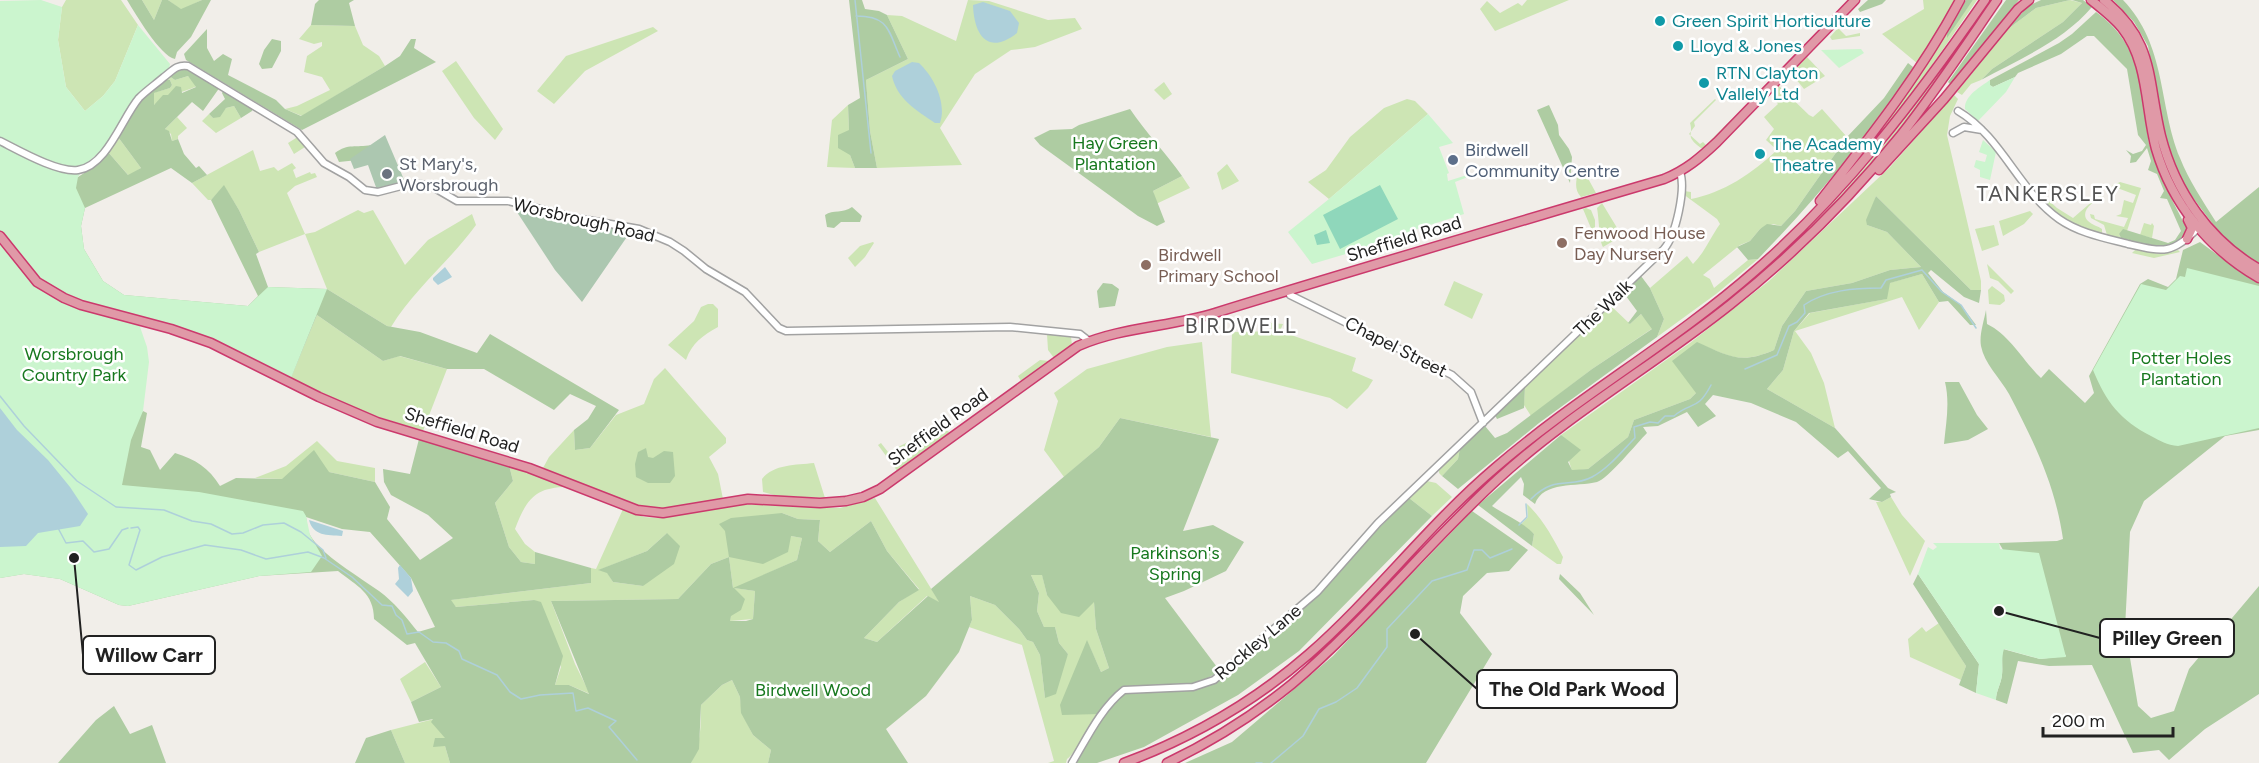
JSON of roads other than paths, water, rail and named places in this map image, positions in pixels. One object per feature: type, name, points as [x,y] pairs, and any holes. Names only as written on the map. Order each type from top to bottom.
[{"type":"highway","name":"Sheffield Road","points":[[0,236],[37,282],[64,298],[211,343],[319,397],[371,419],[529,468],[637,510],[663,513],[737,499],[819,503],[846,501],[863,498],[880,489],[1072,350],[1089,341],[1194,319],[1664,179],[1680,172],[1695,163],[1717,142],[1856,0]]},
{"type":"highway","points":[[1804,224],[1896,104],[1937,41],[1960,0]]},
{"type":"highway","points":[[1124,763],[1185,737],[1216,720],[1289,670],[1359,606],[1438,522],[1493,470],[1544,427],[1718,301],[1754,272],[1851,177],[1924,87],[1985,0]]},
{"type":"highway","points":[[1167,763],[1223,733],[1291,684],[1322,658],[1443,531],[1500,477],[1556,431],[1664,355],[1783,261],[1872,169],[1903,132],[1997,0]]},
{"type":"highway","points":[[1839,204],[1868,182],[1914,133],[2018,9],[2029,0]]},
{"type":"highway","points":[[2091,0],[2112,11]]},
{"type":"highway","points":[[2104,0],[2112,11],[2134,31],[2146,56],[2163,143],[2179,192],[2181,209],[2192,228],[2187,239],[2198,238],[2217,253],[2228,257],[2259,278]]},
{"type":"highway","points":[[2179,192],[2203,227],[2228,257]]},
{"type":"highway","points":[[2203,227],[2259,269]]},
{"type":"street","name":"Worsbrough Road","points":[[0,141],[60,168],[76,171],[97,160],[108,147],[139,98],[176,68],[188,66],[297,132],[324,163],[349,177],[365,190],[378,192],[405,185],[420,184],[457,201],[508,201],[582,219],[639,229],[670,242],[706,269],[745,292],[779,328],[786,331],[1010,327],[1080,334],[1089,341]]},
{"type":"street","points":[[1958,111],[1983,130],[2007,157],[2042,204],[2070,225],[2096,236],[2160,251],[2174,248],[2203,227]]},
{"type":"street","points":[[1953,133],[1964,128],[1983,130]]},
{"type":"street","name":"The Walk","points":[[1429,474],[1669,243],[1680,203],[1682,184],[1680,172]]},
{"type":"street","name":"Chapel Street","points":[[1289,291],[1290,295],[1452,375],[1471,392],[1483,423]]},
{"type":"street","name":"Rockley Lane","points":[[1072,763],[1084,740],[1112,702],[1124,690],[1182,688],[1203,685],[1214,680],[1317,592],[1357,544],[1429,474]]},
{"type":"water","points":[[983,2],[1010,11],[1019,23],[1017,33],[998,43],[984,39],[976,25],[973,5]]},
{"type":"water","points":[[912,62],[919,63],[938,91],[942,107],[940,123],[935,123],[914,108],[898,91],[892,76],[895,71]]},
{"type":"water","points":[[445,267],[452,277],[438,285],[433,278]]},
{"type":"water","points":[[0,408],[17,430],[48,460],[70,487],[88,514],[80,526],[38,533],[26,546],[0,547]]},
{"type":"water","points":[[309,520],[343,531],[342,536],[317,532]]},
{"type":"water","points":[[400,565],[411,578],[413,591],[408,597],[395,584],[399,579]]},
{"type":"waterway","points":[[855,0],[871,153]]},
{"type":"waterway","points":[[856,16],[875,19],[886,26],[900,57]]},
{"type":"waterway","points":[[1745,369],[1777,355],[1789,326],[1797,322],[1805,313],[1804,305],[1822,296],[1841,291],[1881,288],[1886,280],[1922,270],[1942,292],[1961,305],[1976,328]]},
{"type":"waterway","points":[[1531,499],[1540,491],[1555,484],[1577,482],[1592,477],[1610,464],[1635,438],[1634,427],[1650,422],[1658,423],[1665,416],[1674,416],[1698,403],[1711,385]]},
{"type":"waterway","points":[[0,396],[24,426],[77,481],[116,507],[164,510],[192,521],[211,524],[232,534],[243,533],[263,525],[284,523],[301,532],[323,550],[326,558]]},
{"type":"waterway","points":[[1519,525],[1527,517],[1526,504]]},
{"type":"waterway","points":[[131,528],[138,527],[140,530],[129,565],[136,570],[162,557],[205,545],[241,550],[266,559],[308,552],[324,558],[352,577],[382,605],[392,606],[396,615],[402,620],[407,634],[419,632],[433,642],[446,643],[459,651],[462,659],[497,675],[510,692],[521,699],[573,693],[576,711],[588,708],[616,721],[609,727],[637,760]]},
{"type":"waterway","points":[[58,528],[66,543],[83,541],[94,552],[109,549],[122,530],[128,528]]},
{"type":"waterway","points":[[1271,763],[1303,736],[1319,709],[1336,702],[1357,688],[1387,647],[1387,629],[1432,581],[1467,570],[1474,550],[1482,550],[1490,558],[1512,549]]},
{"type":"waterway","points":[[1256,763],[1262,763]]},
{"type":"place","name":"Green Spirit Horticulture","points":[[1660,21]]},
{"type":"place","name":"Lloyd & Jones","points":[[1678,46]]},
{"type":"place","name":"RTN Clayton Vallely Ltd","points":[[1704,83]]},
{"type":"place","name":"The Academy Theatre","points":[[1760,154]]},
{"type":"place","name":"Birdwell Community Centre","points":[[1453,160]]},
{"type":"place","name":"St Mary's, Worsbrough","points":[[387,174]]},
{"type":"place","name":"Fenwood House Day Nursery","points":[[1562,243]]},
{"type":"place","name":"Birdwell Primary School","points":[[1146,265]]},
{"type":"place","name":"Willow Carr","points":[[74,558]]},
{"type":"place","name":"Pilley Green","points":[[1999,611]]},
{"type":"place","name":"The Old Park Wood","points":[[1415,634]]},
{"type":"district","name":"TANKERSLEY","points":[[2048,193]]},
{"type":"district","name":"BIRDWELL","points":[[1241,325]]},
{"type":"park label","name":"Hay Green Plantation","points":[[1115,153]]},
{"type":"park label","name":"Worsbrough Country Park","points":[[74,364]]},
{"type":"park label","name":"Potter Holes Plantation","points":[[2181,368]]},
{"type":"park label","name":"Parkinson's Spring","points":[[1175,563]]},
{"type":"park label","name":"Birdwell Wood","points":[[813,690]]}]
